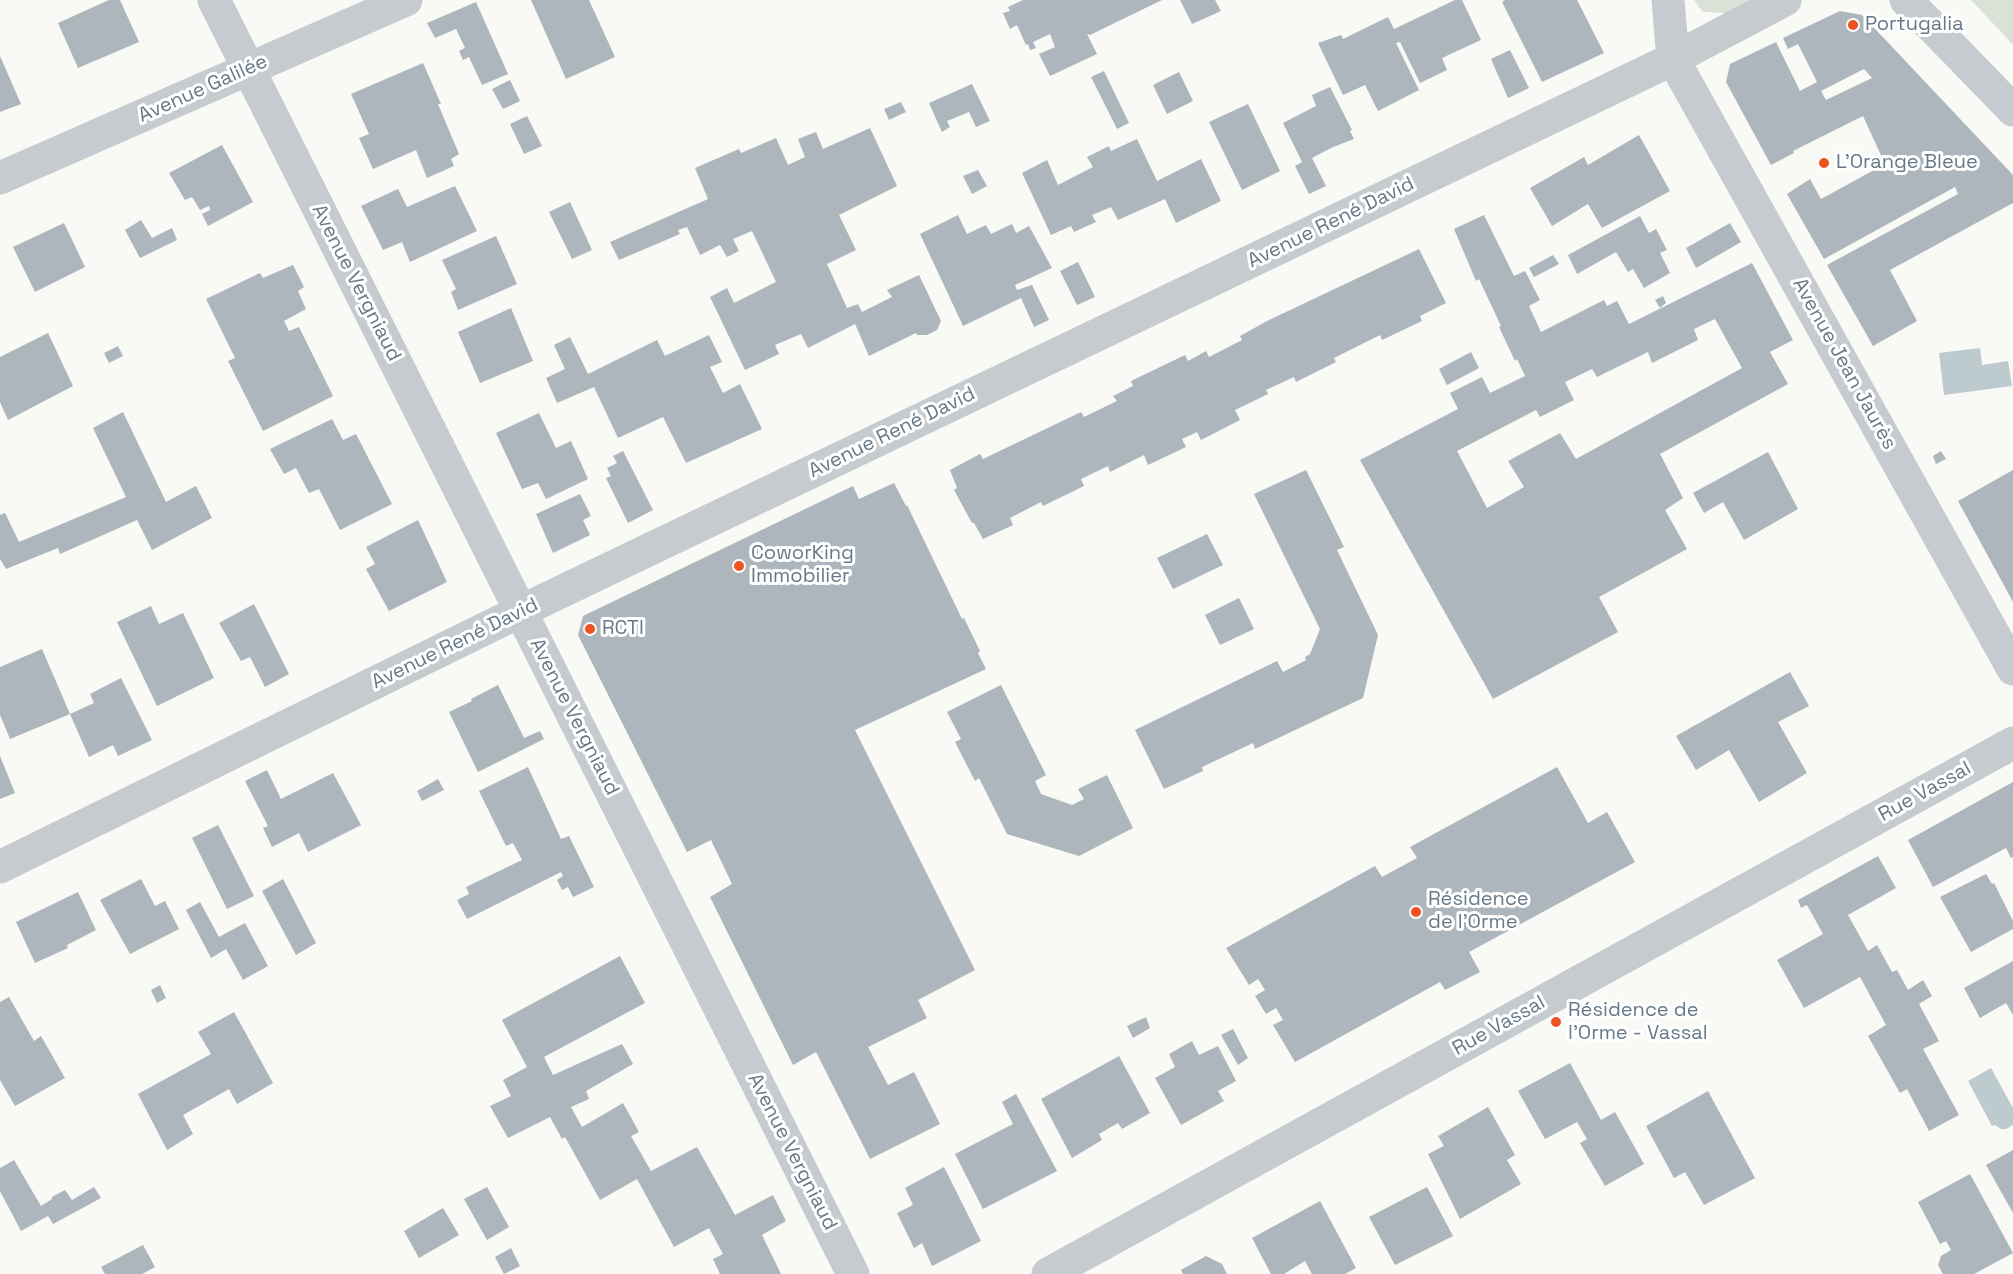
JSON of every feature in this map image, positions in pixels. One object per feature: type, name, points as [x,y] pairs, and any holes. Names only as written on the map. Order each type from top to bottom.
[{"type":"street","name":"Avenue Vergniaud","points":[[214,0],[853,1274]]},
{"type":"street","name":"Avenue Galilée","points":[[0,178],[406,0]]},
{"type":"street","points":[[1668,0],[1673,59]]},
{"type":"street","name":"Avenue René David","points":[[0,867],[521,611],[1673,59],[1785,0]]},
{"type":"street","points":[[1906,0],[2013,110]]},
{"type":"street","name":"Avenue Jean Jaurès","points":[[1673,59],[2013,669]]},
{"type":"street","name":"Rue Vassal","points":[[1048,1274],[2013,743]]},
{"type":"shaded area","points":[[1694,0],[1756,0],[1727,13],[1703,12]]},
{"type":"shaded area","points":[[1971,0],[2013,0],[2013,45],[2003,34]]},
{"type":"shaded area","points":[[1980,348],[1982,365],[2008,361],[2012,386],[1944,395],[1939,353]]},
{"type":"shaded area","points":[[1991,1068],[2013,1108],[2013,1125],[2006,1129],[1992,1126],[1968,1081]]},
{"type":"building","points":[[109,0],[120,0],[139,42],[78,68],[58,23]]},
{"type":"building","points":[[531,0],[589,0],[615,57],[566,79]]},
{"type":"building","points":[[1023,0],[1162,0],[1090,35],[1087,34],[1097,54],[1050,76],[1039,54],[1055,47],[1050,34],[1033,42],[1036,48],[1030,50],[1017,25],[1010,29],[1003,13],[1010,11],[1008,7]]},
{"type":"building","points":[[1180,0],[1215,0],[1221,11],[1192,24]]},
{"type":"building","points":[[1455,0],[1462,0],[1481,40],[1442,58],[1447,70],[1420,83],[1400,42],[1396,43],[1419,90],[1378,111],[1365,85],[1343,95],[1318,43],[1341,35],[1343,39],[1388,17],[1394,29]]},
{"type":"building","points":[[1505,0],[1577,0],[1604,53],[1542,82],[1502,2]]},
{"type":"building","points":[[476,2],[508,74],[482,85],[469,57],[463,60],[459,51],[465,48],[456,29],[435,38],[427,23]]},
{"type":"building","points":[[1840,11],[1862,15],[2013,175],[2013,203],[1890,270],[1917,321],[1873,346],[1827,265],[1958,194],[1955,187],[1824,259],[1787,194],[1810,179],[1821,199],[1885,164],[1863,116],[1793,151],[1794,153],[1771,165],[1726,82],[1730,64],[1776,42],[1800,91],[1817,82],[1798,44],[1788,49],[1783,38]],"holes":[[[1864,69],[1872,78],[1826,100],[1821,91]]]},
{"type":"building","points":[[1510,50],[1529,88],[1508,98],[1491,59]]},
{"type":"building","points":[[0,56],[21,104],[0,112]]},
{"type":"building","points":[[423,63],[459,154],[451,159],[454,166],[427,178],[416,150],[373,169],[359,138],[369,134],[351,94]]},
{"type":"building","points":[[1104,71],[1129,123],[1117,129],[1091,77]]},
{"type":"building","points":[[1179,72],[1193,101],[1167,114],[1153,85]]},
{"type":"building","points":[[510,80],[520,101],[503,109],[492,89]]},
{"type":"building","points":[[972,84],[990,121],[976,127],[969,112],[947,121],[950,127],[942,132],[929,103]]},
{"type":"building","points":[[1330,87],[1352,130],[1350,131],[1354,139],[1312,158],[1326,186],[1309,194],[1295,166],[1302,162],[1283,123],[1316,106],[1312,95]]},
{"type":"building","points":[[901,102],[906,112],[889,120],[884,109]]},
{"type":"building","points":[[1248,104],[1280,171],[1242,190],[1209,122]]},
{"type":"building","points":[[527,116],[542,146],[524,154],[510,124]]},
{"type":"building","points":[[870,128],[897,186],[839,215],[856,250],[827,264],[847,308],[858,304],[862,312],[892,297],[887,290],[919,275],[941,321],[937,330],[927,335],[916,333],[869,356],[855,324],[808,348],[801,334],[775,345],[779,354],[745,370],[710,297],[727,288],[734,303],[776,282],[752,231],[733,239],[739,251],[727,257],[720,245],[700,255],[687,227],[678,230],[680,234],[619,260],[610,242],[708,199],[695,168],[739,149],[741,153],[776,138],[788,165],[805,157],[798,139],[816,132],[823,149]]},
{"type":"building","points":[[1639,135],[1670,191],[1602,228],[1588,204],[1552,226],[1530,188],[1584,157],[1588,165]]},
{"type":"building","points":[[1137,139],[1157,181],[1201,159],[1221,201],[1176,223],[1165,199],[1118,220],[1111,207],[1092,215],[1096,222],[1074,232],[1071,226],[1051,235],[1022,173],[1047,160],[1058,185],[1093,167],[1087,157],[1109,146],[1111,151]]},
{"type":"building","points":[[222,145],[253,202],[208,226],[202,214],[210,210],[209,206],[200,210],[192,197],[185,200],[169,173]]},
{"type":"building","points":[[978,170],[987,186],[972,194],[963,176]]},
{"type":"building","points":[[455,186],[477,231],[410,262],[402,242],[383,250],[361,206],[398,189],[407,207]]},
{"type":"building","points":[[570,202],[592,250],[572,259],[549,212]]},
{"type":"building","points":[[958,215],[967,234],[986,225],[991,234],[1012,224],[1016,233],[1029,226],[1052,268],[1015,285],[1017,290],[1032,285],[1049,320],[1034,327],[1021,298],[963,326],[920,234]]},
{"type":"building","points":[[1484,215],[1514,276],[1525,271],[1540,300],[1529,306],[1541,332],[1604,300],[1607,306],[1617,301],[1629,324],[1752,263],[1793,340],[1770,352],[1788,384],[1660,454],[1683,498],[1665,510],[1687,549],[1599,597],[1618,632],[1493,699],[1360,460],[1458,409],[1450,393],[1482,377],[1490,393],[1525,376],[1517,359],[1515,361],[1479,279],[1476,281],[1454,229]],"holes":[[[1715,319],[1742,368],[1576,459],[1560,433],[1508,461],[1524,487],[1487,508],[1457,451],[1536,410],[1540,417],[1574,400],[1565,382],[1592,369],[1597,377],[1648,352],[1652,363],[1698,340],[1694,329]]]},
{"type":"building","points":[[1640,216],[1649,233],[1656,229],[1667,250],[1660,253],[1670,273],[1644,288],[1633,269],[1628,272],[1616,252],[1577,274],[1568,255]]},
{"type":"building","points":[[141,220],[152,238],[172,228],[177,240],[140,258],[125,230]]},
{"type":"building","points":[[64,223],[85,267],[35,292],[13,247]]},
{"type":"building","points":[[1730,223],[1741,242],[1696,268],[1686,248]]},
{"type":"building","points":[[496,236],[517,284],[458,310],[451,292],[456,289],[442,260]]},
{"type":"building","points":[[1419,249],[1446,303],[1420,316],[1422,321],[1382,340],[1380,335],[1334,358],[1336,362],[1296,382],[1294,377],[1266,390],[1268,394],[1235,410],[1240,420],[1201,440],[1197,432],[1182,439],[1186,447],[1148,465],[1144,455],[1110,472],[1108,466],[1081,479],[1084,486],[1043,506],[1041,502],[1010,518],[1013,525],[983,539],[972,523],[954,490],[957,488],[950,470],[980,454],[983,459],[1081,412],[1084,417],[1117,401],[1113,396],[1133,386],[1131,381],[1185,355],[1188,361],[1206,351],[1209,357],[1242,340],[1240,336],[1267,321]]},
{"type":"building","points":[[1553,255],[1559,264],[1534,277],[1529,268]]},
{"type":"building","points":[[1078,262],[1095,297],[1077,305],[1060,271]]},
{"type":"building","points":[[293,265],[304,287],[298,291],[306,309],[284,321],[289,331],[299,327],[333,396],[263,431],[228,361],[235,358],[206,299],[260,273],[263,278]]},
{"type":"building","points":[[1663,296],[1666,303],[1660,308],[1655,300]]},
{"type":"building","points":[[511,308],[533,361],[480,383],[458,332]]},
{"type":"building","points":[[48,333],[73,386],[8,420],[0,402],[0,357]]},
{"type":"building","points":[[709,335],[722,362],[710,367],[723,393],[740,384],[762,429],[686,463],[663,417],[618,438],[594,387],[557,403],[546,378],[565,369],[554,345],[570,337],[588,374],[657,340],[665,356]]},
{"type":"building","points":[[118,346],[123,356],[109,363],[104,353]]},
{"type":"building","points":[[1471,352],[1479,368],[1447,385],[1439,369]]},
{"type":"building","points":[[123,412],[166,502],[196,486],[212,518],[152,550],[137,520],[60,554],[58,548],[6,569],[0,559],[0,515],[5,513],[19,542],[126,497],[93,428]]},
{"type":"building","points":[[539,413],[556,448],[571,441],[588,479],[546,499],[538,483],[522,489],[496,433]]},
{"type":"building","points":[[332,419],[343,440],[356,434],[392,504],[340,530],[319,489],[309,493],[296,468],[284,474],[270,449]]},
{"type":"building","points":[[623,451],[653,510],[628,523],[606,478],[611,476],[607,468],[617,463],[613,456]]},
{"type":"building","points":[[1941,451],[1946,459],[1936,464],[1933,456]]},
{"type":"building","points":[[1768,452],[1798,509],[1744,540],[1723,502],[1704,513],[1693,493]]},
{"type":"building","points":[[1306,470],[1344,547],[1337,550],[1378,635],[1363,698],[1255,749],[1253,743],[1202,767],[1203,771],[1164,789],[1135,730],[1277,661],[1283,672],[1306,660],[1305,657],[1310,654],[1320,629],[1254,494]]},
{"type":"building","points":[[2013,470],[2013,602],[1958,501]]},
{"type":"building","points":[[894,483],[962,619],[964,618],[986,669],[855,730],[975,970],[918,1000],[927,1018],[868,1047],[888,1085],[914,1072],[940,1124],[870,1159],[816,1052],[793,1065],[710,897],[732,884],[711,840],[687,852],[578,635],[583,616],[853,486],[859,499]]},
{"type":"building","points":[[580,494],[591,516],[583,520],[590,535],[553,553],[536,514]]},
{"type":"building","points":[[418,520],[447,582],[389,611],[366,569],[375,564],[366,547]]},
{"type":"building","points":[[1207,534],[1223,565],[1173,589],[1157,558]]},
{"type":"building","points":[[1239,598],[1254,629],[1220,645],[1205,615]]},
{"type":"building","points":[[254,604],[289,674],[265,687],[250,657],[241,661],[219,623]]},
{"type":"building","points":[[151,606],[159,624],[183,613],[214,678],[157,706],[117,622]]},
{"type":"building","points":[[42,649],[70,714],[10,739],[0,715],[0,667]]},
{"type":"building","points":[[1790,672],[1809,706],[1778,722],[1807,773],[1759,802],[1729,750],[1696,770],[1676,736]]},
{"type":"building","points":[[121,678],[152,740],[118,756],[113,745],[89,757],[70,714],[94,703],[90,694]]},
{"type":"building","points":[[498,685],[524,738],[540,731],[544,739],[478,772],[449,712]]},
{"type":"building","points":[[1001,685],[1046,775],[1035,781],[1041,794],[1072,805],[1084,799],[1078,789],[1107,775],[1133,828],[1079,856],[1007,834],[979,778],[975,781],[955,742],[961,739],[947,712]]},
{"type":"building","points":[[0,756],[15,793],[0,799]]},
{"type":"building","points":[[528,767],[561,839],[569,836],[594,887],[573,897],[568,887],[562,890],[557,880],[563,876],[561,872],[467,919],[457,900],[469,894],[466,887],[522,860],[513,843],[506,846],[479,791]]},
{"type":"building","name":"Résidence de l'Orme","points":[[1557,767],[1588,823],[1607,812],[1635,862],[1469,952],[1480,972],[1445,990],[1440,982],[1295,1062],[1273,1025],[1283,1020],[1276,1008],[1266,1014],[1255,996],[1265,990],[1258,979],[1249,985],[1226,948],[1375,866],[1382,877],[1417,858],[1410,847]]},
{"type":"building","points":[[267,770],[281,799],[333,773],[361,825],[308,852],[299,833],[272,847],[263,828],[268,826],[245,781]]},
{"type":"building","points":[[438,779],[444,790],[422,801],[417,791]]},
{"type":"building","points":[[2013,782],[2013,857],[2011,858],[2006,848],[1933,887],[1908,840]]},
{"type":"building","points":[[218,825],[254,896],[227,909],[192,838]]},
{"type":"building","points":[[1878,856],[1896,888],[1848,915],[1868,951],[1877,945],[1892,972],[1897,970],[1908,990],[1923,980],[1932,996],[1919,1004],[1939,1041],[1923,1049],[1959,1115],[1929,1131],[1907,1089],[1900,1093],[1868,1036],[1886,1025],[1860,977],[1804,1008],[1777,960],[1823,934],[1807,905],[1801,908],[1798,900]]},
{"type":"building","points":[[1986,874],[1992,884],[1994,883],[2013,921],[2013,929],[1971,952],[1940,897]]},
{"type":"building","points":[[141,879],[155,906],[165,901],[179,929],[130,954],[100,900]]},
{"type":"building","points":[[283,879],[316,943],[296,955],[262,891]]},
{"type":"building","points":[[78,892],[96,930],[67,945],[68,948],[35,963],[16,922]]},
{"type":"building","points":[[200,902],[219,937],[245,923],[268,966],[243,980],[226,949],[211,958],[186,910]]},
{"type":"building","points":[[620,956],[645,1003],[544,1057],[553,1075],[622,1044],[633,1064],[586,1091],[589,1099],[571,1107],[582,1127],[623,1103],[639,1132],[631,1136],[651,1171],[697,1147],[735,1215],[773,1195],[786,1221],[762,1235],[781,1274],[720,1274],[713,1259],[723,1254],[709,1228],[674,1247],[637,1179],[600,1200],[565,1137],[562,1139],[550,1117],[508,1138],[490,1106],[511,1096],[503,1080],[527,1067],[502,1020]]},
{"type":"building","points":[[2013,961],[2013,1015],[2006,1003],[1980,1018],[1964,988]]},
{"type":"building","points":[[160,985],[166,998],[157,1003],[151,990]]},
{"type":"building","points":[[9,997],[34,1041],[41,1036],[65,1078],[15,1106],[0,1080],[0,1002]]},
{"type":"building","points":[[234,1012],[273,1083],[237,1104],[229,1089],[183,1115],[193,1134],[167,1150],[138,1094],[211,1054],[198,1032]]},
{"type":"building","points":[[1146,1017],[1150,1028],[1133,1038],[1127,1026]]},
{"type":"building","points":[[1233,1029],[1248,1058],[1238,1065],[1221,1035]]},
{"type":"building","points":[[1192,1041],[1199,1055],[1218,1046],[1236,1081],[1218,1091],[1224,1101],[1181,1125],[1155,1078],[1175,1067],[1169,1054]]},
{"type":"building","points":[[1119,1056],[1150,1113],[1122,1129],[1118,1123],[1099,1134],[1102,1140],[1072,1158],[1041,1099]]},
{"type":"building","points":[[1570,1063],[1601,1120],[1615,1112],[1644,1164],[1605,1186],[1580,1143],[1587,1139],[1577,1122],[1545,1139],[1518,1091]]},
{"type":"building","points":[[1708,1091],[1755,1178],[1704,1205],[1685,1172],[1674,1178],[1646,1126]]},
{"type":"building","points":[[1016,1094],[1057,1171],[983,1209],[955,1154],[1013,1124],[1002,1102]]},
{"type":"building","points":[[1488,1107],[1515,1155],[1507,1160],[1521,1184],[1460,1219],[1428,1154],[1444,1146],[1438,1136]]},
{"type":"building","points":[[2013,1150],[2013,1213],[1986,1165]]},
{"type":"building","points":[[14,1160],[41,1206],[65,1190],[72,1200],[94,1187],[101,1198],[53,1224],[48,1216],[21,1231],[0,1191],[0,1168]]},
{"type":"building","points":[[944,1167],[981,1241],[932,1266],[922,1243],[914,1248],[897,1213],[913,1205],[905,1188]]},
{"type":"building","points":[[1970,1174],[2013,1253],[1974,1274],[1943,1274],[1938,1265],[1941,1256],[1951,1250],[1946,1241],[1940,1244],[1918,1202]]},
{"type":"building","points":[[487,1187],[509,1227],[487,1240],[464,1199]]},
{"type":"building","points":[[1427,1187],[1453,1236],[1395,1265],[1369,1217]]},
{"type":"building","points":[[1320,1201],[1356,1268],[1345,1274],[1312,1274],[1305,1261],[1284,1274],[1271,1274],[1252,1238]]},
{"type":"building","points":[[443,1208],[459,1235],[419,1258],[404,1231]]},
{"type":"building","points":[[143,1245],[155,1267],[142,1274],[105,1274],[101,1267]]},
{"type":"building","points":[[511,1248],[520,1266],[504,1274],[495,1257]]},
{"type":"building","points":[[1206,1256],[1222,1264],[1227,1274],[1183,1274],[1181,1270]]},
{"type":"place","name":"Portugalia","points":[[1853,25]]},
{"type":"place","name":"L'Orange Bleue","points":[[1824,163]]},
{"type":"place","name":"CoworKing Immobilier","points":[[739,566]]},
{"type":"place","name":"RCTI","points":[[590,629]]},
{"type":"place","name":"Résidence de l'Orme","points":[[1416,912]]},
{"type":"place","name":"Résidence de l'Orme - Vassal","points":[[1556,1022]]}]
